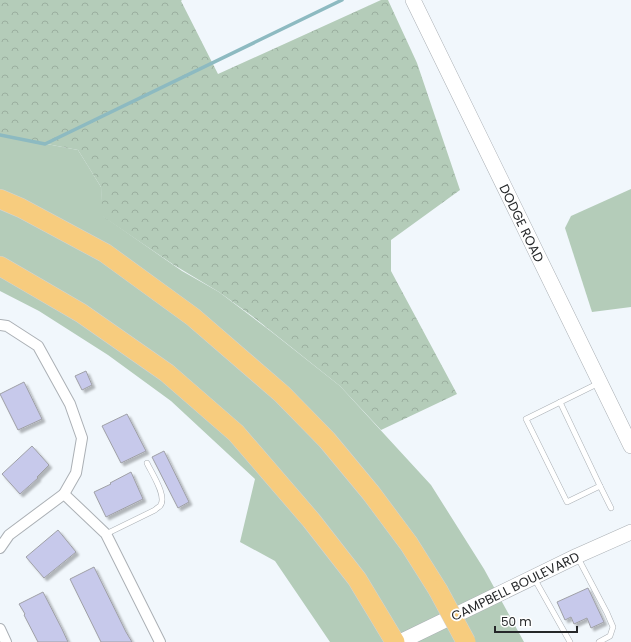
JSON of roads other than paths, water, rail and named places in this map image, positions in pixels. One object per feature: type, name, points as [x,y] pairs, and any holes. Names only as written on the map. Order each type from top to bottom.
[{"type":"highway","points":[[0,199],[21,208],[105,253],[194,317],[282,394],[327,440],[371,493],[409,544],[438,590],[466,642]]},
{"type":"highway","points":[[0,266],[81,313],[167,373],[236,433],[311,520],[357,579],[395,642]]},
{"type":"street","name":"DODGE ROAD","points":[[413,0],[631,446]]},
{"type":"street","points":[[0,325],[7,326],[38,346],[70,404],[82,438],[76,473],[64,494],[9,535],[0,548]]},
{"type":"street","points":[[64,494],[106,534],[160,642]]},
{"type":"street","name":"CAMPBELL BOULEVARD","points":[[400,642],[577,556],[631,532]]},
{"type":"street","points":[[0,629],[6,642]]},
{"type":"lane","points":[[600,383],[526,419],[567,502],[600,486]]},
{"type":"lane","points":[[560,402],[611,508]]},
{"type":"lane","points":[[106,534],[155,510],[161,505],[163,500],[162,494],[146,463]]},
{"type":"lane","points":[[577,556],[613,627],[610,636],[599,642]]},
{"type":"lane","points":[[534,577],[570,642]]},
{"type":"waterway","points":[[0,135],[45,144],[342,0]]}]
